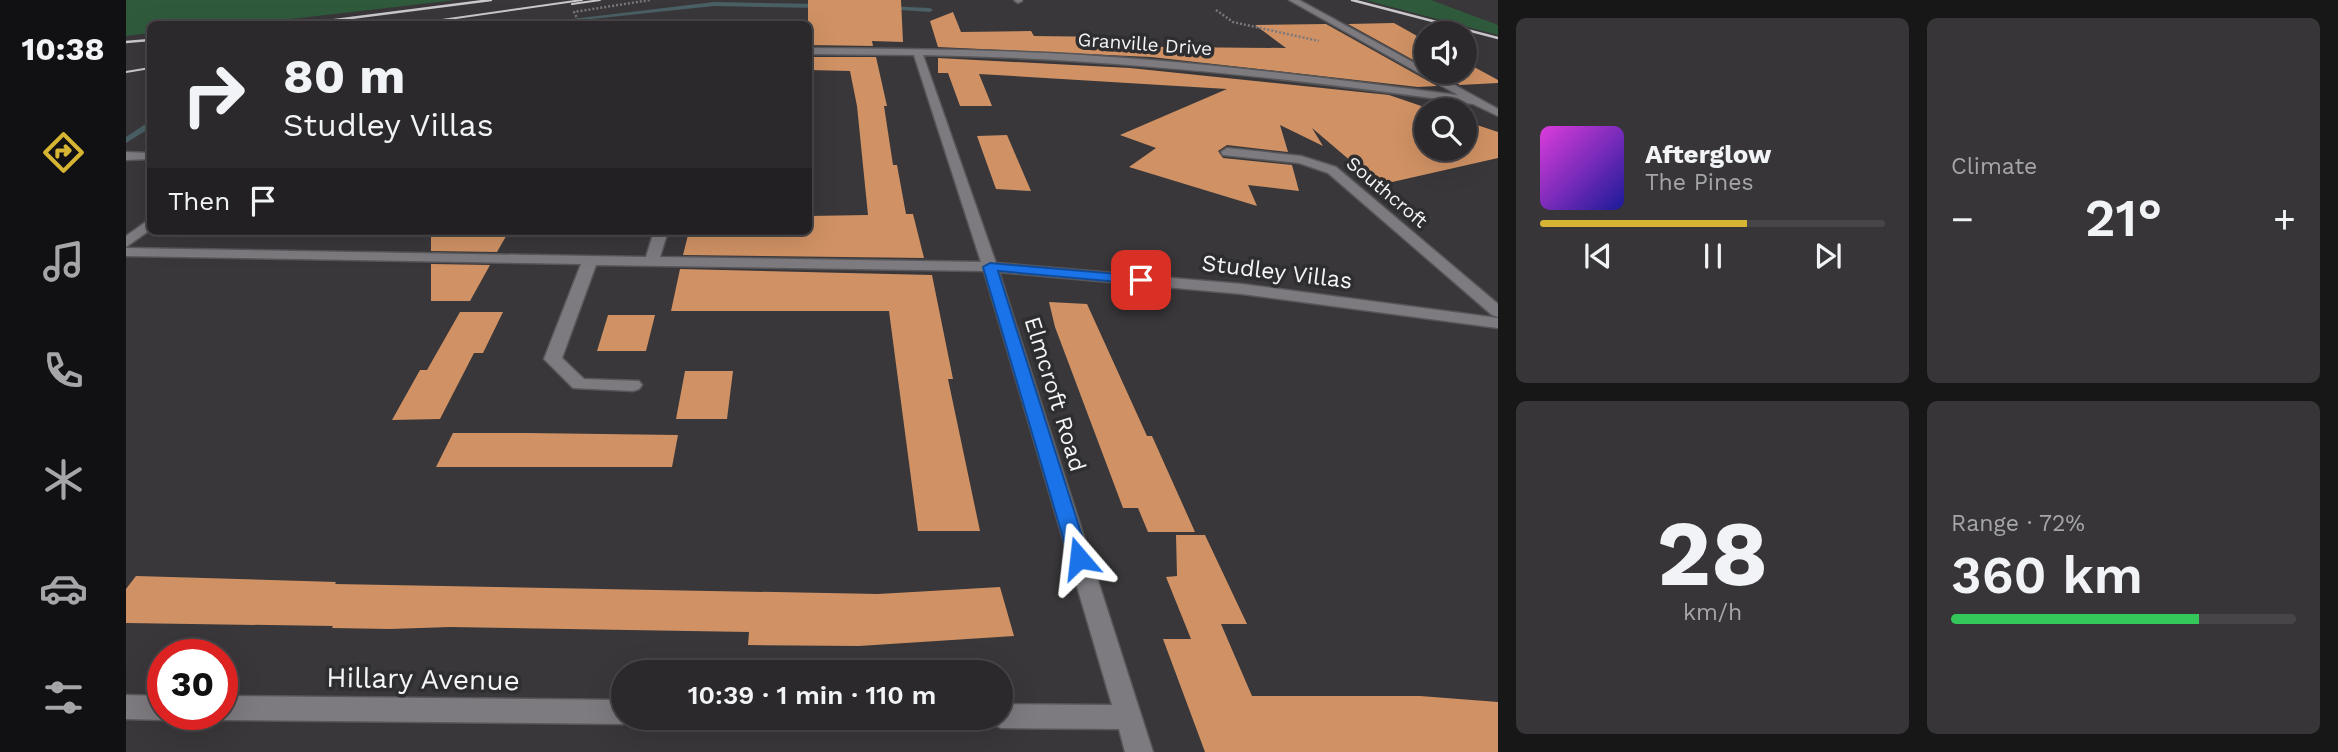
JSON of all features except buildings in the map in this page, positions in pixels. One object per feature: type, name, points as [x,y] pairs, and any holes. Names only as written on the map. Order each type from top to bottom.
[{"type":"street","points":[[1293,0],[1385,54],[1471,98]]},
{"type":"street","name":"Granville Drive","points":[[812,51],[1046,56],[1317,79],[1455,98]]},
{"type":"street","name":"Elmcroft Road","points":[[918,52],[990,267],[1139,752]]},
{"type":"street","points":[[1477,101],[1498,113]]},
{"type":"street","name":"Southcroft","points":[[1227,152],[1301,160],[1332,170],[1498,313]]},
{"type":"street","points":[[126,156],[147,156]]},
{"type":"street","points":[[126,243],[147,226]]},
{"type":"street","points":[[652,261],[661,235]]},
{"type":"street","name":"Studley Villas","points":[[126,252],[990,267],[1242,289],[1498,323]]},
{"type":"street","points":[[590,260],[553,359],[579,384],[633,385]]},
{"type":"street","points":[[126,707],[147,708]]},
{"type":"street","name":"Hillary Avenue","points":[[238,708],[611,712]]},
{"type":"street","points":[[1013,716],[1128,718]]},
{"type":"path","points":[[578,21],[574,12],[650,0]]},
{"type":"path","points":[[1216,10],[1233,22],[1328,43]]},
{"type":"green space","points":[[126,0],[456,0],[273,21],[147,21],[147,33],[126,36]]},
{"type":"green space","points":[[1365,0],[1431,0],[1498,25],[1498,35],[1477,29],[1477,21],[1445,21]]},
{"type":"waterway","points":[[560,21],[714,4],[822,6]]},
{"type":"waterway","points":[[886,8],[930,10]]},
{"type":"waterway","points":[[126,141],[147,127]]},
{"type":"tram line","points":[[435,21],[582,0]]},
{"type":"tram line","points":[[572,4],[600,0]]},
{"type":"tram line","points":[[126,72],[147,68]]},
{"type":"railway","points":[[327,21],[491,0]]},
{"type":"railway","points":[[1352,0],[1498,38]]},
{"type":"railway","points":[[126,42],[147,40]]},
{"type":"route","points":[[1079,558],[990,267],[1141,280]]}]
